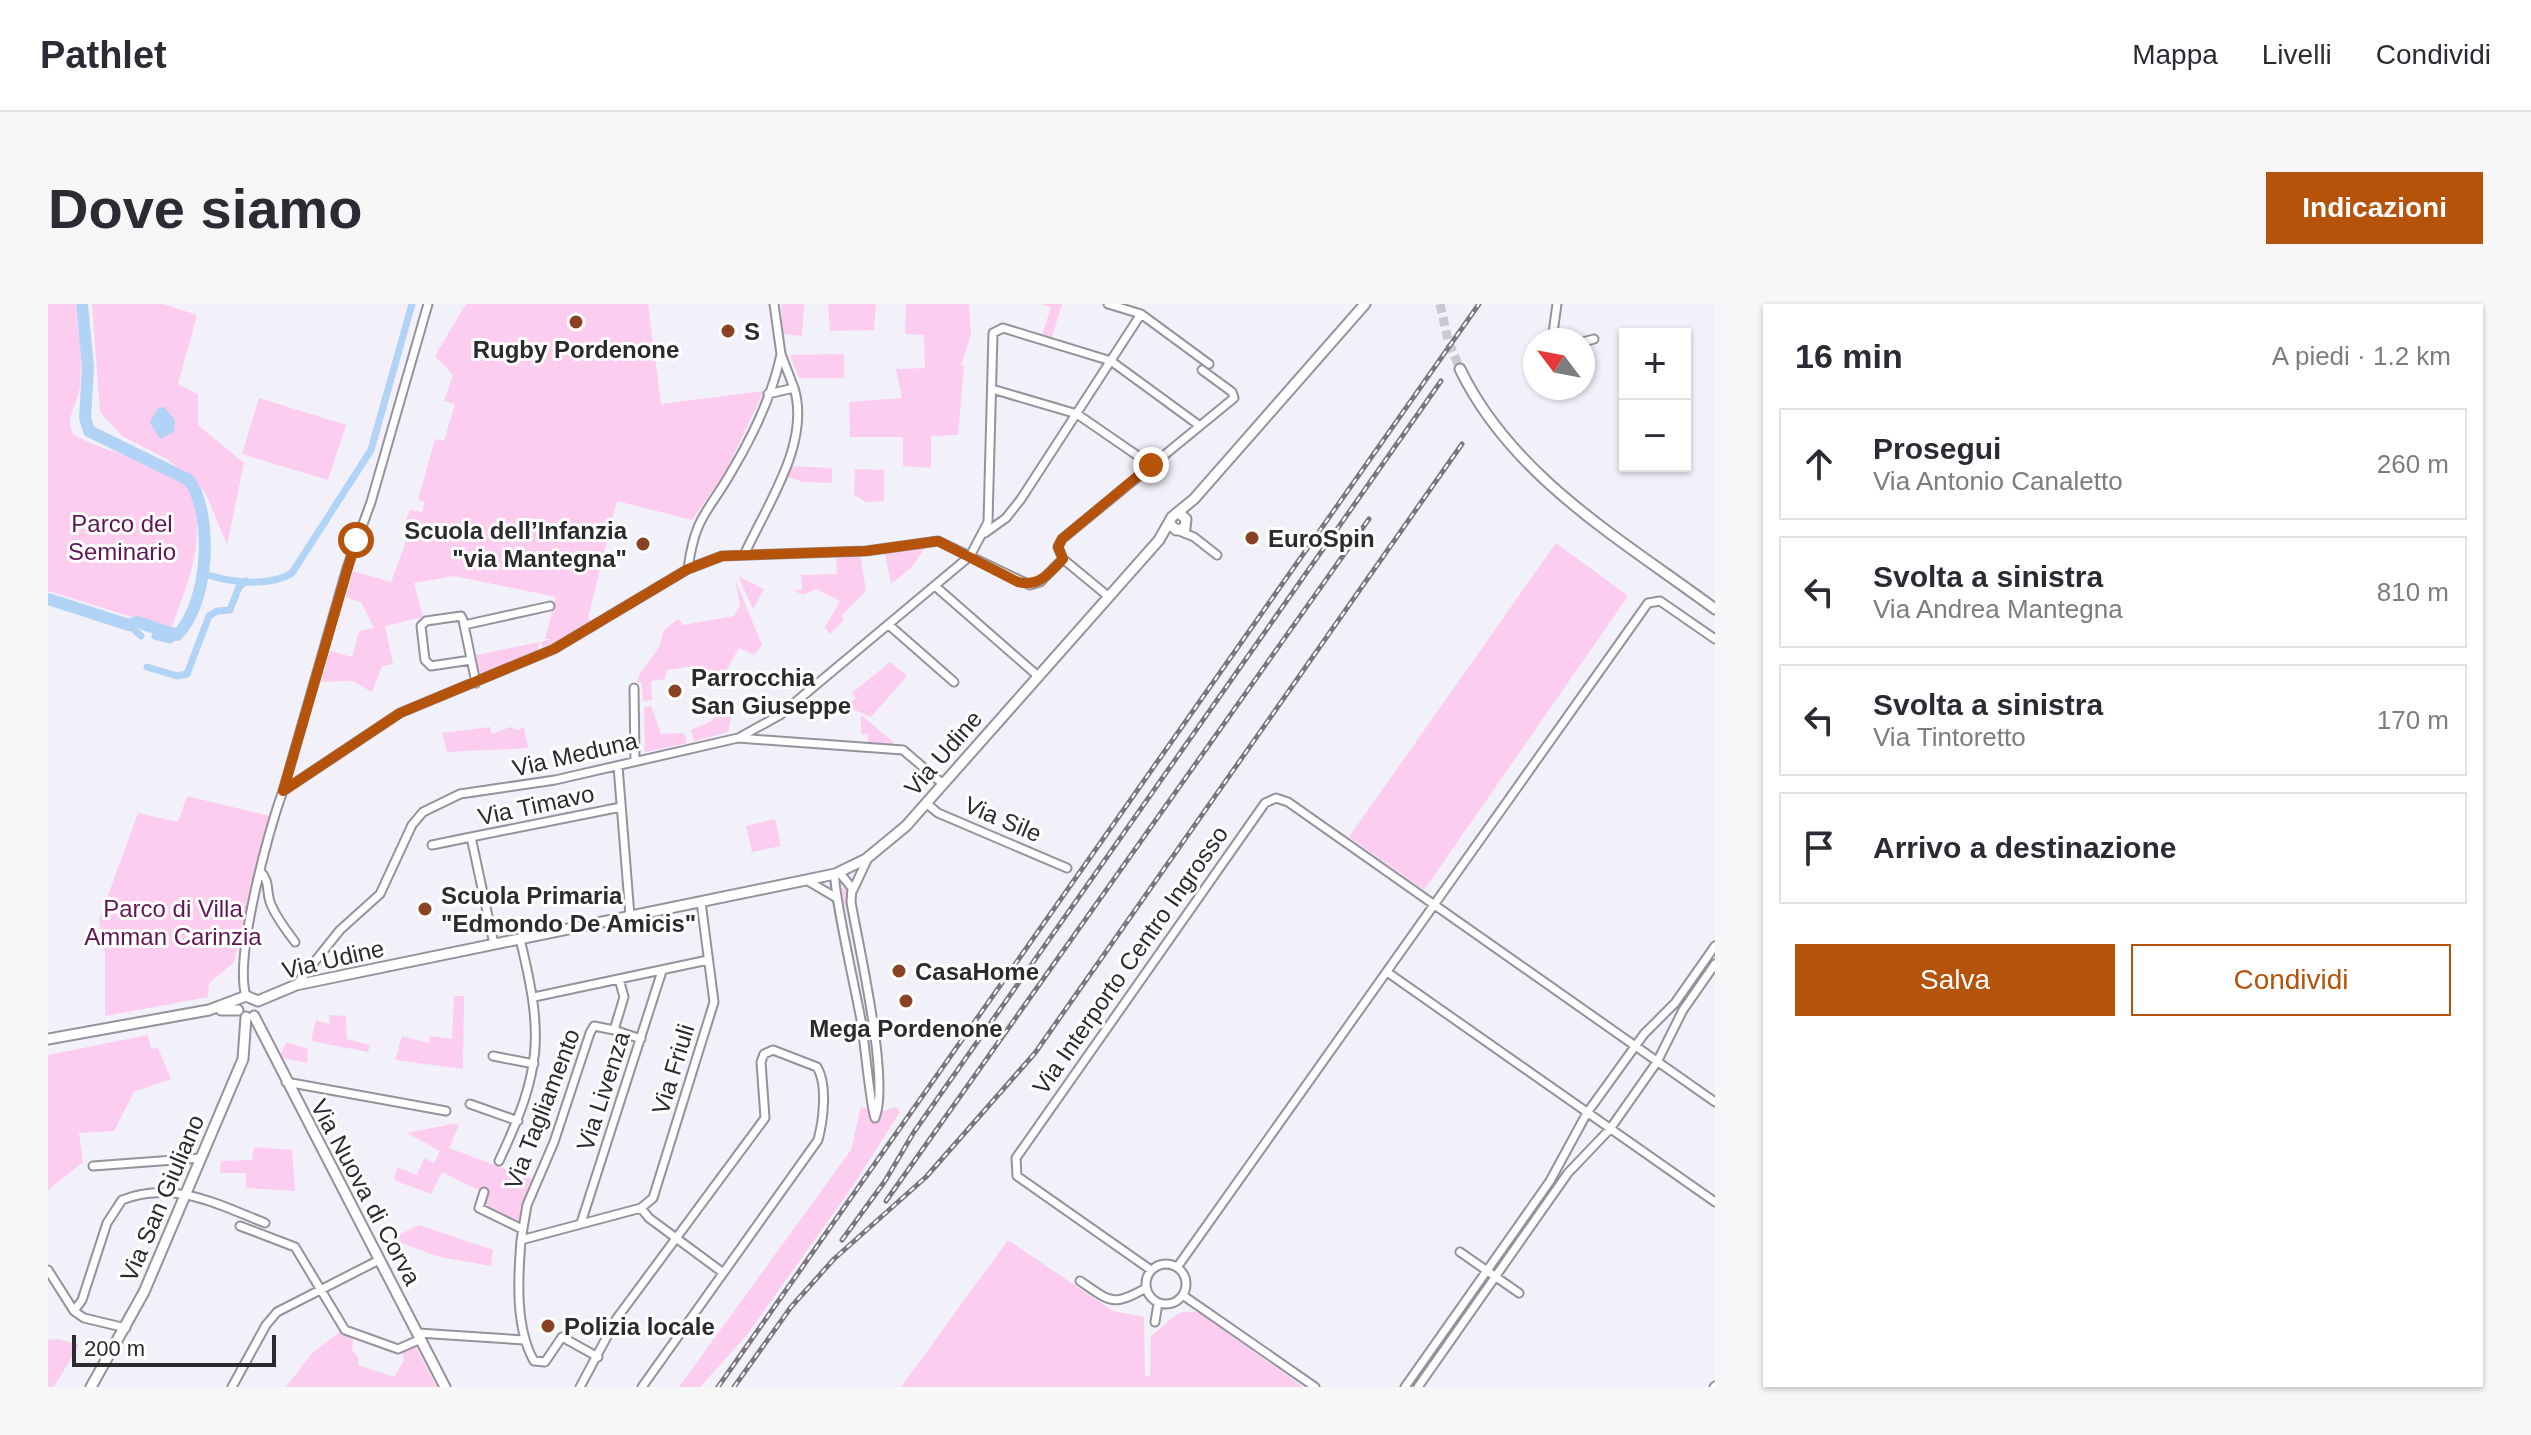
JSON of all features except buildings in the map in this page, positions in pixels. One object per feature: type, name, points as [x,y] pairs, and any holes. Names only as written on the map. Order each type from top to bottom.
[{"type":"main road","name":"Via Udine","points":[[241,1002],[258,1001],[296,985],[837,873],[869,857],[890,842],[1159,540],[1180,523],[1194,499],[1365,304]]},
{"type":"main road","points":[[1460,369],[1493,423],[1535,470],[1582,512],[1715,609]]},
{"type":"main road","name":"Via Udine","points":[[250,1016],[259,1008],[258,1001]]},
{"type":"main road","points":[[48,1039],[241,1002],[250,1016]]},
{"type":"main road","name":"Via Nuova di Corva","points":[[250,1016],[445,1387]]},
{"type":"main road","name":"Via San Giuliano","points":[[91,1387],[126,1328],[187,1192],[243,1059],[250,1016]]},
{"type":"street","points":[[241,1002],[260,871],[270,826],[283,791],[347,568],[377,484],[428,304]]},
{"type":"street","points":[[745,553],[791,450],[797,404],[781,354],[774,304]]},
{"type":"street","points":[[1108,304],[1141,314],[1235,395],[1062,539],[1058,547],[1063,559],[1109,597]]},
{"type":"street","points":[[1554,328],[1557,304]]},
{"type":"street","points":[[984,534],[1006,518],[1141,314]]},
{"type":"street","points":[[738,738],[780,715],[889,625],[970,556],[984,534],[988,522],[993,333],[1003,328],[1111,361],[1200,426]]},
{"type":"street","points":[[688,569],[697,523],[733,469],[768,394],[781,354]]},
{"type":"street","points":[[768,394],[794,388]]},
{"type":"street","points":[[992,389],[1077,414],[1151,465]]},
{"type":"street","points":[[1180,523],[1217,555]]},
{"type":"street","points":[[283,791],[378,725],[554,649],[688,569],[734,553],[866,551],[938,541],[1018,582],[1030,585],[1040,582],[1063,559]]},
{"type":"street","points":[[935,586],[1038,676]]},
{"type":"street","points":[[1178,1266],[1648,603],[1660,601],[1715,639]]},
{"type":"street","points":[[464,625],[550,606]]},
{"type":"street","points":[[471,660],[435,667],[425,660],[420,630],[426,621],[461,616],[464,625],[476,683]]},
{"type":"street","points":[[889,625],[954,682]]},
{"type":"street","points":[[634,688],[635,761]]},
{"type":"street","name":"Via Meduna","points":[[296,985],[340,930],[380,894],[412,825],[432,806],[460,794],[498,792],[738,738],[903,750],[943,784]]},
{"type":"street","points":[[618,766],[630,916]]},
{"type":"street","name":"Via Interporto Centro Ingrosso","points":[[1151,1270],[1017,1176],[1016,1158],[1265,803],[1276,798],[1288,802],[1715,1102]]},
{"type":"street","name":"Via Sile","points":[[926,803],[938,813],[1067,868]]},
{"type":"street","name":"Via Timavo","points":[[494,944],[471,837],[621,807]]},
{"type":"street","points":[[432,845],[471,837]]},
{"type":"street","points":[[852,896],[869,857]]},
{"type":"street","points":[[260,871],[268,879],[269,900],[295,942]]},
{"type":"street","points":[[837,873],[849,881],[852,896],[881,1097],[875,1118],[871,1112],[865,1043],[840,903],[833,883],[837,873]]},
{"type":"street","points":[[806,880],[827,890],[840,903]]},
{"type":"street","name":"Via Friuli","points":[[641,1208],[649,1204],[656,1191],[712,1013],[714,1002],[701,902]]},
{"type":"street","points":[[499,1161],[518,1121],[534,1064],[534,997],[520,939]]},
{"type":"street","points":[[1715,946],[1675,1003],[1635,1046],[1587,1113],[1561,1164],[1407,1384],[1418,1387],[1568,1173],[1610,1129],[1657,1062],[1683,1010],[1715,964]]},
{"type":"street","points":[[534,997],[708,960]]},
{"type":"street","name":"Via Livenza","points":[[581,1223],[662,971]]},
{"type":"street","points":[[1387,972],[1715,1202]]},
{"type":"street","name":"Via Tagliamento","points":[[524,1340],[519,1266],[527,1205],[554,1142],[590,1033],[594,1026],[614,1030],[624,997],[619,979]]},
{"type":"street","points":[[614,1030],[641,1039]]},
{"type":"street","points":[[865,1043],[874,1041]]},
{"type":"street","points":[[580,1387],[617,1318],[765,1118],[761,1062],[764,1054],[773,1050],[817,1067],[823,1103],[818,1140],[642,1387]]},
{"type":"street","points":[[493,1056],[534,1064]]},
{"type":"street","points":[[286,1082],[446,1111]]},
{"type":"street","points":[[470,1104],[518,1121]]},
{"type":"street","points":[[93,1166],[201,1158]]},
{"type":"street","points":[[74,1311],[82,1300],[115,1206],[136,1195],[187,1192],[265,1223]]},
{"type":"street","name":"Via Tagliamento","points":[[484,1192],[479,1208],[522,1229]]},
{"type":"street","points":[[521,1240],[641,1208],[649,1218],[722,1272]]},
{"type":"street","points":[[240,1226],[295,1247],[340,1326],[359,1336],[398,1349],[419,1336],[524,1340],[534,1361],[542,1364],[562,1337],[598,1357]]},
{"type":"street","points":[[1460,1252],[1519,1293]]},
{"type":"street","points":[[232,1387],[266,1325],[277,1312],[379,1260]]},
{"type":"street","points":[[1080,1281],[1112,1303],[1121,1302],[1146,1288],[1151,1270],[1163,1264],[1178,1266]]},
{"type":"street","points":[[1146,1288],[1158,1303],[1171,1304],[1184,1296],[1186,1283],[1178,1266]]},
{"type":"street","points":[[48,1270],[74,1311],[84,1318],[126,1328]]},
{"type":"street","points":[[1184,1296],[1315,1387]]},
{"type":"street","points":[[1155,1322],[1158,1303]]},
{"type":"green space","name":"Parco del Seminario","points":[[48,304],[75,304],[81,376],[70,422],[73,434],[168,472],[192,490],[197,528],[194,561],[171,629],[48,591]]},
{"type":"green space","points":[[92,304],[163,304],[197,315],[178,384],[198,394],[198,425],[244,463],[227,545],[205,492],[167,459],[122,436],[100,412]]},
{"type":"green space","points":[[466,304],[648,304],[661,404],[764,391],[725,473],[692,520],[617,501],[588,618],[591,622],[563,640],[542,647],[541,642],[551,639],[545,639],[556,597],[454,576],[414,583],[423,617],[385,626],[393,664],[382,666],[372,692],[352,681],[321,682],[330,651],[352,657],[359,631],[374,628],[361,602],[346,597],[353,571],[391,582],[413,522],[406,520],[410,510],[422,512],[425,502],[418,500],[435,439],[444,441],[455,404],[444,401],[453,375],[435,356]]},
{"type":"green space","points":[[781,304],[804,304],[802,336],[783,334]]},
{"type":"green space","points":[[828,304],[876,304],[874,330],[830,331]]},
{"type":"green space","points":[[906,304],[969,304],[971,335],[961,365],[964,366],[958,435],[931,436],[931,468],[903,466],[903,437],[850,437],[849,402],[902,398],[896,369],[925,368],[924,335],[905,334]]},
{"type":"green space","points":[[1042,304],[1062,304],[1052,337],[1042,334],[1051,308]]},
{"type":"green space","points":[[844,354],[844,378],[799,378],[790,355]]},
{"type":"green space","points":[[259,398],[346,425],[328,480],[242,454]]},
{"type":"green space","points":[[789,466],[832,468],[832,483],[803,482],[785,476]]},
{"type":"green space","points":[[855,469],[884,470],[884,501],[866,502],[854,495]]},
{"type":"green space","points":[[1556,543],[1628,596],[1424,890],[1349,837]]},
{"type":"green space","points":[[926,546],[912,567],[891,584],[885,553]]},
{"type":"green space","points":[[860,554],[866,591],[842,615],[844,620],[830,634],[825,627],[840,601],[816,589],[803,595],[793,590],[802,590],[801,575],[837,574],[836,556]]},
{"type":"green space","points":[[738,576],[764,589],[753,609]]},
{"type":"green space","points":[[735,579],[762,645],[754,655],[739,648],[722,678],[688,667],[667,670],[665,679],[651,681],[652,700],[643,701],[642,683],[637,682],[659,647],[663,631],[678,619],[683,625],[734,616],[740,605]]},
{"type":"green space","points":[[539,642],[538,651],[485,674],[478,671],[476,655]]},
{"type":"green space","points":[[890,662],[907,676],[871,717],[845,706],[856,698],[852,693]]},
{"type":"green space","points":[[730,701],[734,707],[728,732],[694,741],[691,730],[710,722]]},
{"type":"green space","points":[[651,706],[661,734],[684,733],[687,743],[645,752],[644,707]]},
{"type":"green space","points":[[861,715],[893,745],[868,745],[868,734],[861,734]]},
{"type":"green space","points":[[490,727],[492,734],[510,727],[518,730],[524,727],[528,748],[447,752],[442,733]]},
{"type":"green space","name":"Parco di Villa Amman Carinzia","points":[[187,796],[270,816],[234,962],[209,983],[208,997],[105,1016],[105,954],[99,920],[138,813],[178,822]]},
{"type":"green space","points":[[775,819],[781,846],[752,852],[746,826]]},
{"type":"green space","points":[[848,886],[847,910],[868,1037],[846,908],[838,889]]},
{"type":"green space","points":[[454,996],[464,996],[463,1069],[395,1060],[402,1036],[429,1043],[430,1036],[452,1039]]},
{"type":"green space","points":[[330,1015],[346,1016],[347,1039],[370,1045],[368,1052],[311,1041],[316,1020],[329,1024]]},
{"type":"green space","points":[[148,1035],[151,1049],[158,1048],[171,1079],[134,1092],[114,1131],[79,1133],[83,1162],[48,1190],[48,1055]]},
{"type":"green space","points":[[286,1042],[308,1049],[307,1063],[280,1057]]},
{"type":"green space","points":[[861,1107],[884,1111],[896,1107],[900,1112],[850,1190],[746,1336],[700,1387],[679,1387],[851,1150]]},
{"type":"green space","points":[[459,1125],[449,1148],[534,1180],[519,1221],[487,1208],[485,1203],[489,1191],[474,1188],[442,1172],[431,1194],[394,1180],[397,1167],[417,1175],[424,1158],[434,1163],[440,1151],[407,1133]]},
{"type":"green space","points":[[254,1147],[292,1150],[295,1191],[246,1188],[246,1173],[220,1173],[221,1161],[252,1160]]},
{"type":"green space","points":[[419,1225],[493,1250],[491,1266],[440,1257],[390,1239]]},
{"type":"green space","points":[[1008,1240],[1113,1311],[1144,1317],[1145,1376],[1150,1376],[1151,1336],[1174,1317],[1193,1312],[1201,1314],[1303,1387],[901,1387]]},
{"type":"green space","points":[[340,1332],[353,1339],[352,1350],[359,1359],[358,1365],[394,1377],[404,1360],[402,1352],[415,1346],[437,1387],[286,1387],[312,1353]]},
{"type":"green space","points":[[58,1339],[79,1345],[54,1387],[48,1387],[48,1340]]},
{"type":"water","points":[[164,407],[175,420],[174,432],[160,439],[150,422],[158,408]]},
{"type":"waterway","points":[[48,599],[129,625],[137,622],[177,635],[196,603],[204,559],[202,515],[189,480],[89,431],[85,418],[88,368],[82,304]]},
{"type":"waterway","points":[[202,573],[247,582],[271,581],[292,573],[371,450],[412,304]]},
{"type":"waterway","points":[[147,667],[177,676],[187,674],[209,616],[217,611],[230,610],[239,587],[246,581]]},
{"type":"waterway","points":[[129,625],[141,636]]},
{"type":"waterway","points":[[155,636],[170,640],[177,635]]},
{"type":"tunnel","points":[[1440,304],[1448,340],[1460,369]]},
{"type":"railway","points":[[718,1387],[1479,304]]},
{"type":"railway","points":[[842,1240],[885,1181],[914,1132],[1441,381]]},
{"type":"railway","points":[[734,1387],[791,1307],[834,1259],[926,1177],[1035,1053],[1462,444]]},
{"type":"railway","points":[[886,1201],[1369,519]]},
{"type":"place","name":"Rugby Pordenone","points":[[576,322]]},
{"type":"place","name":"S","points":[[728,331]]},
{"type":"place","name":"EuroSpin","points":[[1252,538]]},
{"type":"place","name":"Scuola dell’Infanzia \"via Mantegna\"","points":[[643,544]]},
{"type":"place","name":"Parrocchia San Giuseppe","points":[[675,691]]},
{"type":"place","name":"Scuola Primaria \"Edmondo De Amicis\"","points":[[425,909]]},
{"type":"place","name":"CasaHome","points":[[899,971]]},
{"type":"place","name":"Mega Pordenone","points":[[906,1001]]},
{"type":"place","name":"Polizia locale","points":[[548,1326]]},
{"type":"route","points":[[356,540],[283,791],[302,782],[378,725],[400,713],[554,649],[688,569],[722,556],[734,553],[866,551],[938,541],[1018,582],[1030,585],[1040,582],[1063,559],[1058,547],[1062,539],[1151,465]]}]
